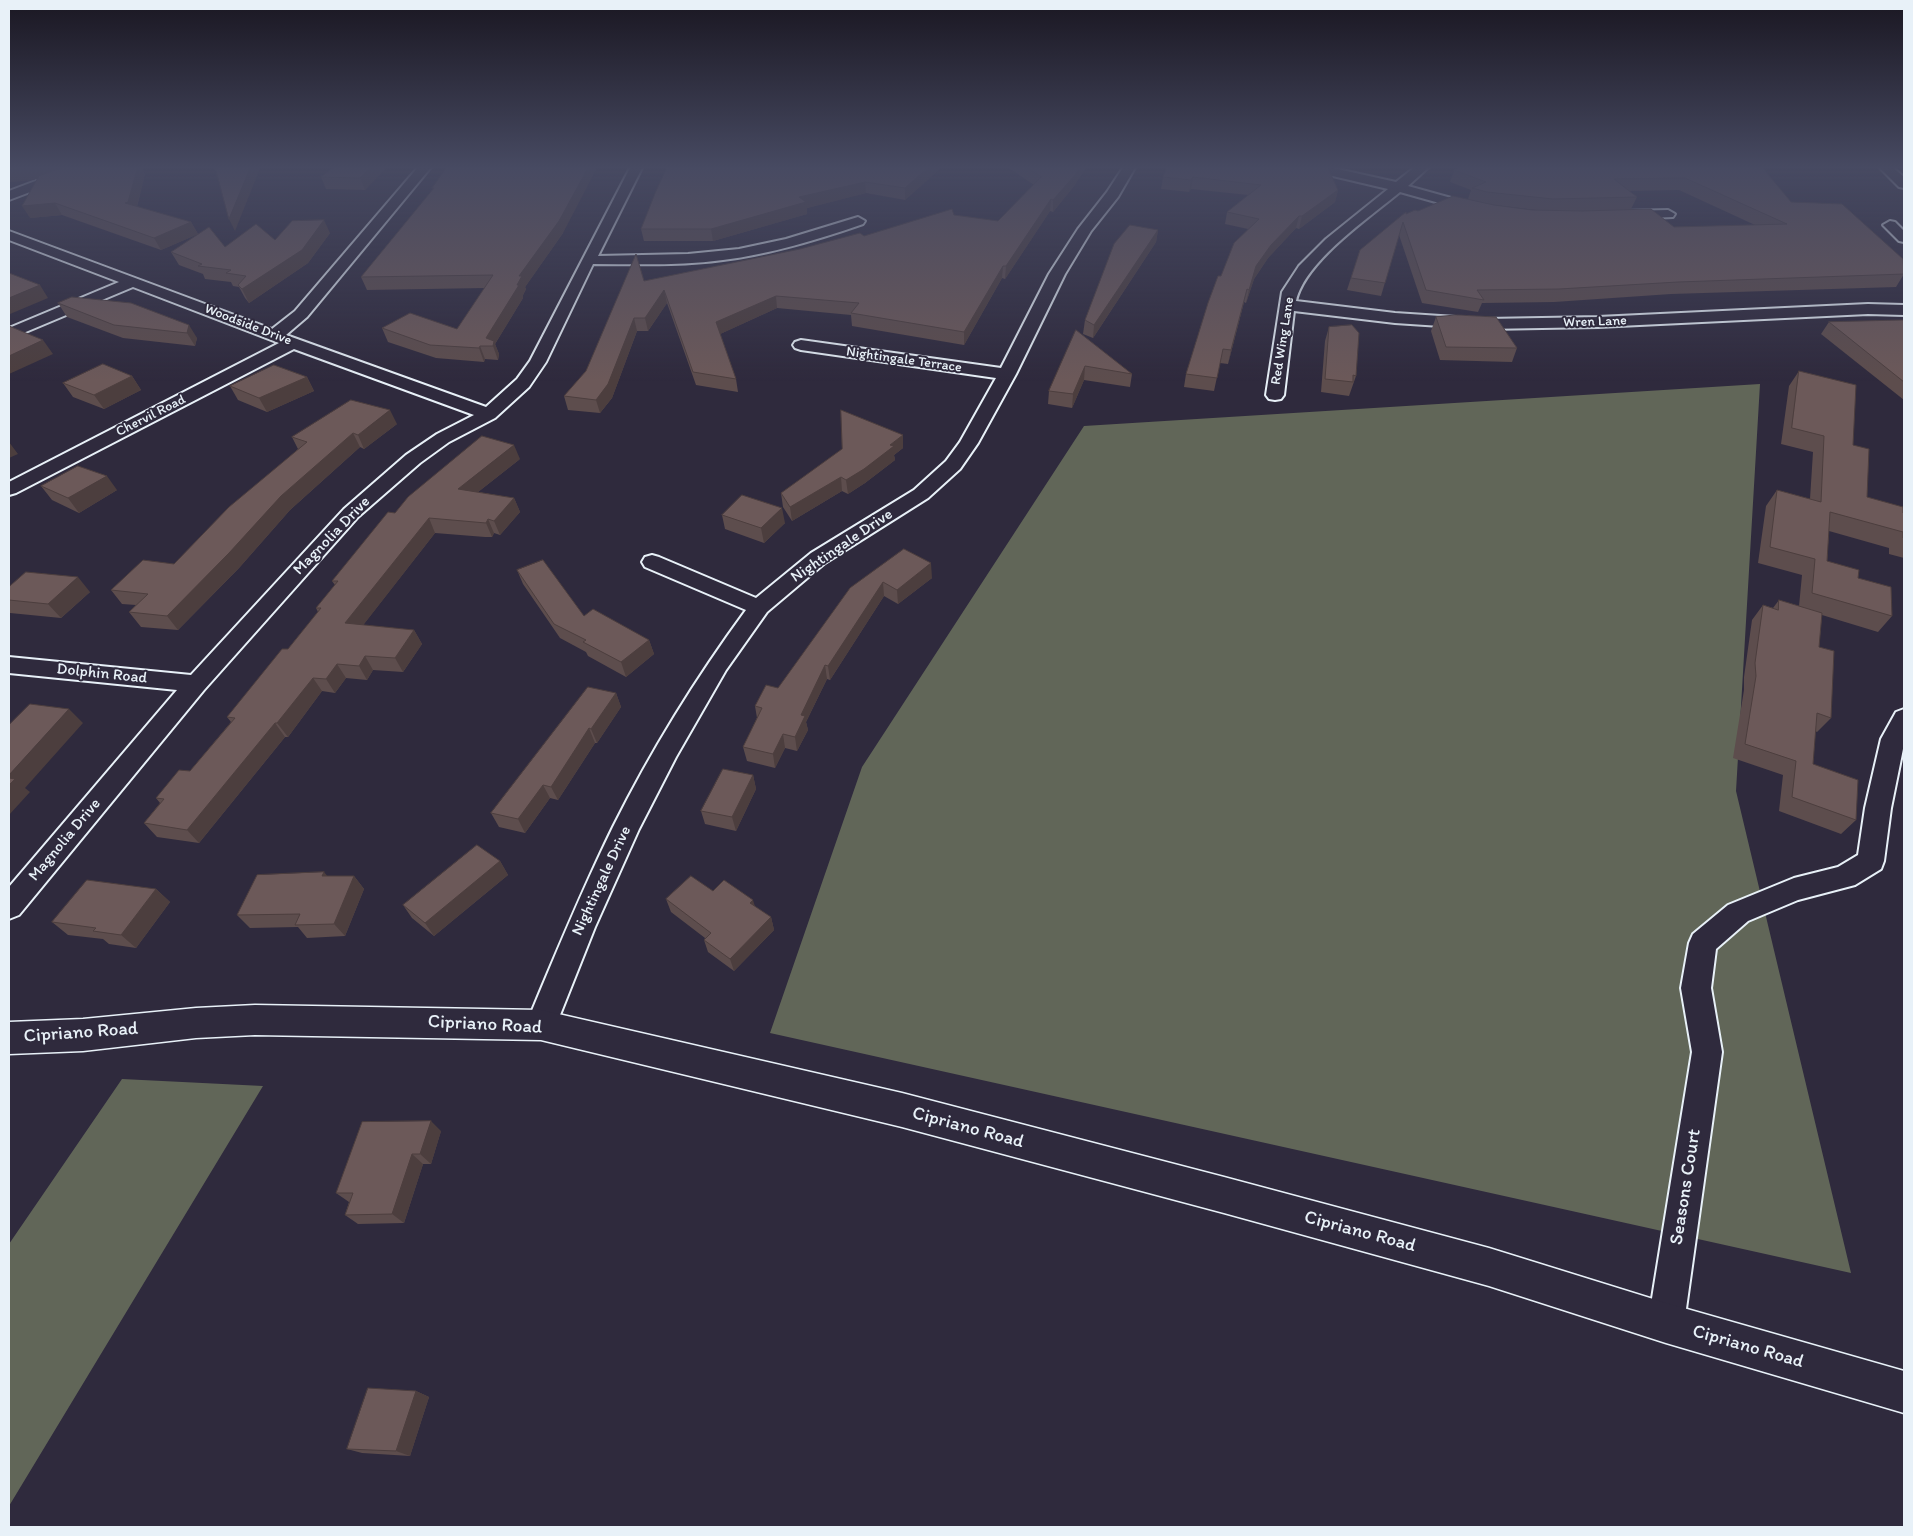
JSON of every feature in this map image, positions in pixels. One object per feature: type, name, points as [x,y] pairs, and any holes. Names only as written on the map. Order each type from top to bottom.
[{"type":"street","name":"Woodside Drive","points":[[16,238],[293,343],[489,414]]},
{"type":"street","points":[[275,335],[292,323],[313,301],[366,238]]},
{"type":"street","name":"Magnolia Drive","points":[[9,907],[196,684],[352,513],[413,459],[443,438],[489,414],[514,394],[530,375],[600,238]]},
{"type":"street","points":[[588,260],[668,260],[736,254],[807,238]]},
{"type":"street","name":"Nightingale Drive","points":[[541,1025],[581,926],[626,828],[666,752],[718,664],[759,607],[818,558],[921,494],[953,465],[969,443],[1008,374],[1057,274],[1080,238]]},
{"type":"street","name":"Red Wing Lane","points":[[1275,396],[1290,292],[1304,269],[1336,238]]},
{"type":"street","points":[[9,334],[132,282]]},
{"type":"street","name":"Wren Lane","points":[[1287,305],[1395,318],[1486,324],[1578,322],[1868,309],[1904,310]]},
{"type":"street","name":"Chervil Road","points":[[9,489],[293,343]]},
{"type":"street","name":"Nightingale Terrace","points":[[801,345],[1008,374]]},
{"type":"street","points":[[652,562],[759,607]]},
{"type":"street","name":"Dolphin Road","points":[[9,665],[196,684]]},
{"type":"street","name":"Seasons Court","points":[[1666,1323],[1707,1052],[1696,988],[1703,943],[1738,913],[1794,890],[1845,877],[1871,861],[1878,808],[1892,739],[1904,718]]},
{"type":"street","name":"Cipriano Road","points":[[9,1038],[83,1035],[196,1023],[255,1020],[541,1025],[902,1110],[1224,1195],[1489,1267],[1666,1323],[1904,1392]]},
{"type":"green space","points":[[1760,384],[1736,791],[1851,1273],[770,1033],[862,767],[1084,426]]},
{"type":"green space","points":[[122,1079],[263,1086],[9,1506],[9,1244]]},
{"type":"building","points":[[193,238],[218,238],[225,247],[238,238],[272,238],[275,240],[277,238],[311,238],[302,250],[242,289],[238,285],[246,276],[226,273],[231,270],[198,266],[202,264],[171,252]]},
{"type":"building","points":[[393,238],[547,238],[519,276],[522,276],[517,285],[519,285],[486,338],[494,341],[493,346],[480,346],[479,348],[430,345],[382,328],[410,313],[457,329],[493,275],[361,277]]},
{"type":"building","points":[[842,238],[1025,238],[1006,266],[1003,266],[964,332],[851,313],[859,303],[776,296],[716,322],[736,379],[693,372],[664,290],[645,318],[634,318],[608,384],[596,400],[564,396],[586,371],[636,254],[644,281],[800,249]]},
{"type":"building","points":[[1119,238],[1153,238],[1094,325],[1085,320],[1114,244]]},
{"type":"building","points":[[1240,238],[1278,238],[1256,266],[1249,290],[1247,289],[1231,350],[1223,349],[1217,378],[1186,374],[1208,303],[1218,276],[1221,276],[1234,243]]},
{"type":"building","points":[[1375,238],[1398,238],[1385,283],[1351,278],[1360,250]]},
{"type":"building","points":[[1408,238],[1879,238],[1903,259],[1904,274],[1678,282],[1559,289],[1477,290],[1484,300],[1426,290]]},
{"type":"building","points":[[9,273],[40,285],[9,298]]},
{"type":"building","points":[[72,297],[131,303],[189,325],[187,333],[114,325],[58,303]]},
{"type":"building","points":[[1457,315],[1496,317],[1517,348],[1446,347],[1436,317]]},
{"type":"building","points":[[1904,320],[1904,382],[1829,322]]},
{"type":"building","points":[[1352,325],[1359,333],[1356,376],[1353,375],[1353,382],[1325,379],[1329,327]]},
{"type":"building","points":[[9,326],[43,340],[9,356]]},
{"type":"building","points":[[1076,330],[1132,374],[1085,366],[1073,394],[1049,391]]},
{"type":"building","points":[[103,364],[132,376],[94,395],[63,383]]},
{"type":"building","points":[[274,365],[307,377],[259,398],[230,386]]},
{"type":"building","points":[[1799,371],[1856,385],[1853,445],[1869,449],[1867,497],[1903,507],[1904,538],[1903,532],[1830,512],[1827,561],[1859,570],[1858,578],[1891,587],[1892,616],[1812,593],[1815,559],[1770,547],[1777,490],[1821,502],[1824,436],[1792,428]]},
{"type":"building","points":[[351,400],[390,410],[358,435],[353,433],[281,496],[229,553],[167,616],[129,612],[148,594],[111,590],[143,560],[174,564],[229,507],[307,442],[292,437]]},
{"type":"building","points":[[841,410],[903,435],[890,445],[894,446],[864,469],[846,480],[841,477],[790,507],[781,493],[842,449]]},
{"type":"building","points":[[482,436],[514,445],[458,489],[514,498],[494,521],[488,519],[486,523],[429,518],[345,623],[414,630],[395,658],[365,656],[359,666],[337,664],[326,679],[313,678],[187,830],[144,823],[164,799],[156,798],[179,770],[190,771],[235,718],[227,717],[282,649],[288,649],[321,608],[316,608],[338,581],[332,581],[388,512],[395,513],[408,497]]},
{"type":"building","points":[[78,466],[107,476],[68,498],[41,486]]},
{"type":"building","points":[[742,495],[782,508],[761,528],[722,515]]},
{"type":"building","points":[[904,549],[931,563],[897,590],[883,582],[828,666],[825,665],[801,715],[805,716],[795,737],[783,734],[773,754],[743,747],[762,708],[755,706],[766,685],[778,688],[850,588]]},
{"type":"building","points":[[543,560],[584,616],[593,609],[649,640],[621,662],[583,642],[586,640],[554,624],[517,570]]},
{"type":"building","points":[[26,572],[78,577],[48,604],[9,600],[9,587]]},
{"type":"building","points":[[1779,600],[1822,613],[1819,647],[1834,651],[1831,718],[1817,713],[1813,764],[1858,780],[1856,820],[1792,797],[1796,761],[1745,744],[1756,676],[1755,663],[1763,605],[1778,610]]},
{"type":"building","points":[[588,687],[616,693],[591,729],[589,728],[551,787],[543,785],[518,819],[491,813]]},
{"type":"building","points":[[30,704],[69,709],[9,775],[9,725]]},
{"type":"building","points":[[723,769],[753,775],[732,817],[701,811]]},
{"type":"building","points":[[9,778],[15,779],[9,785]]},
{"type":"building","points":[[477,845],[500,861],[425,923],[403,905]]},
{"type":"building","points":[[324,872],[322,876],[354,876],[334,924],[295,925],[300,914],[237,915],[257,875]]},
{"type":"building","points":[[691,876],[713,891],[724,880],[753,900],[750,903],[771,917],[730,959],[704,940],[711,933],[666,899]]},
{"type":"building","points":[[87,880],[156,889],[121,935],[93,931],[96,928],[52,922]]},
{"type":"building","points":[[431,1121],[420,1154],[412,1154],[392,1214],[345,1215],[353,1193],[336,1193],[362,1122]]},
{"type":"building","points":[[368,1388],[416,1391],[396,1451],[347,1449]]}]
